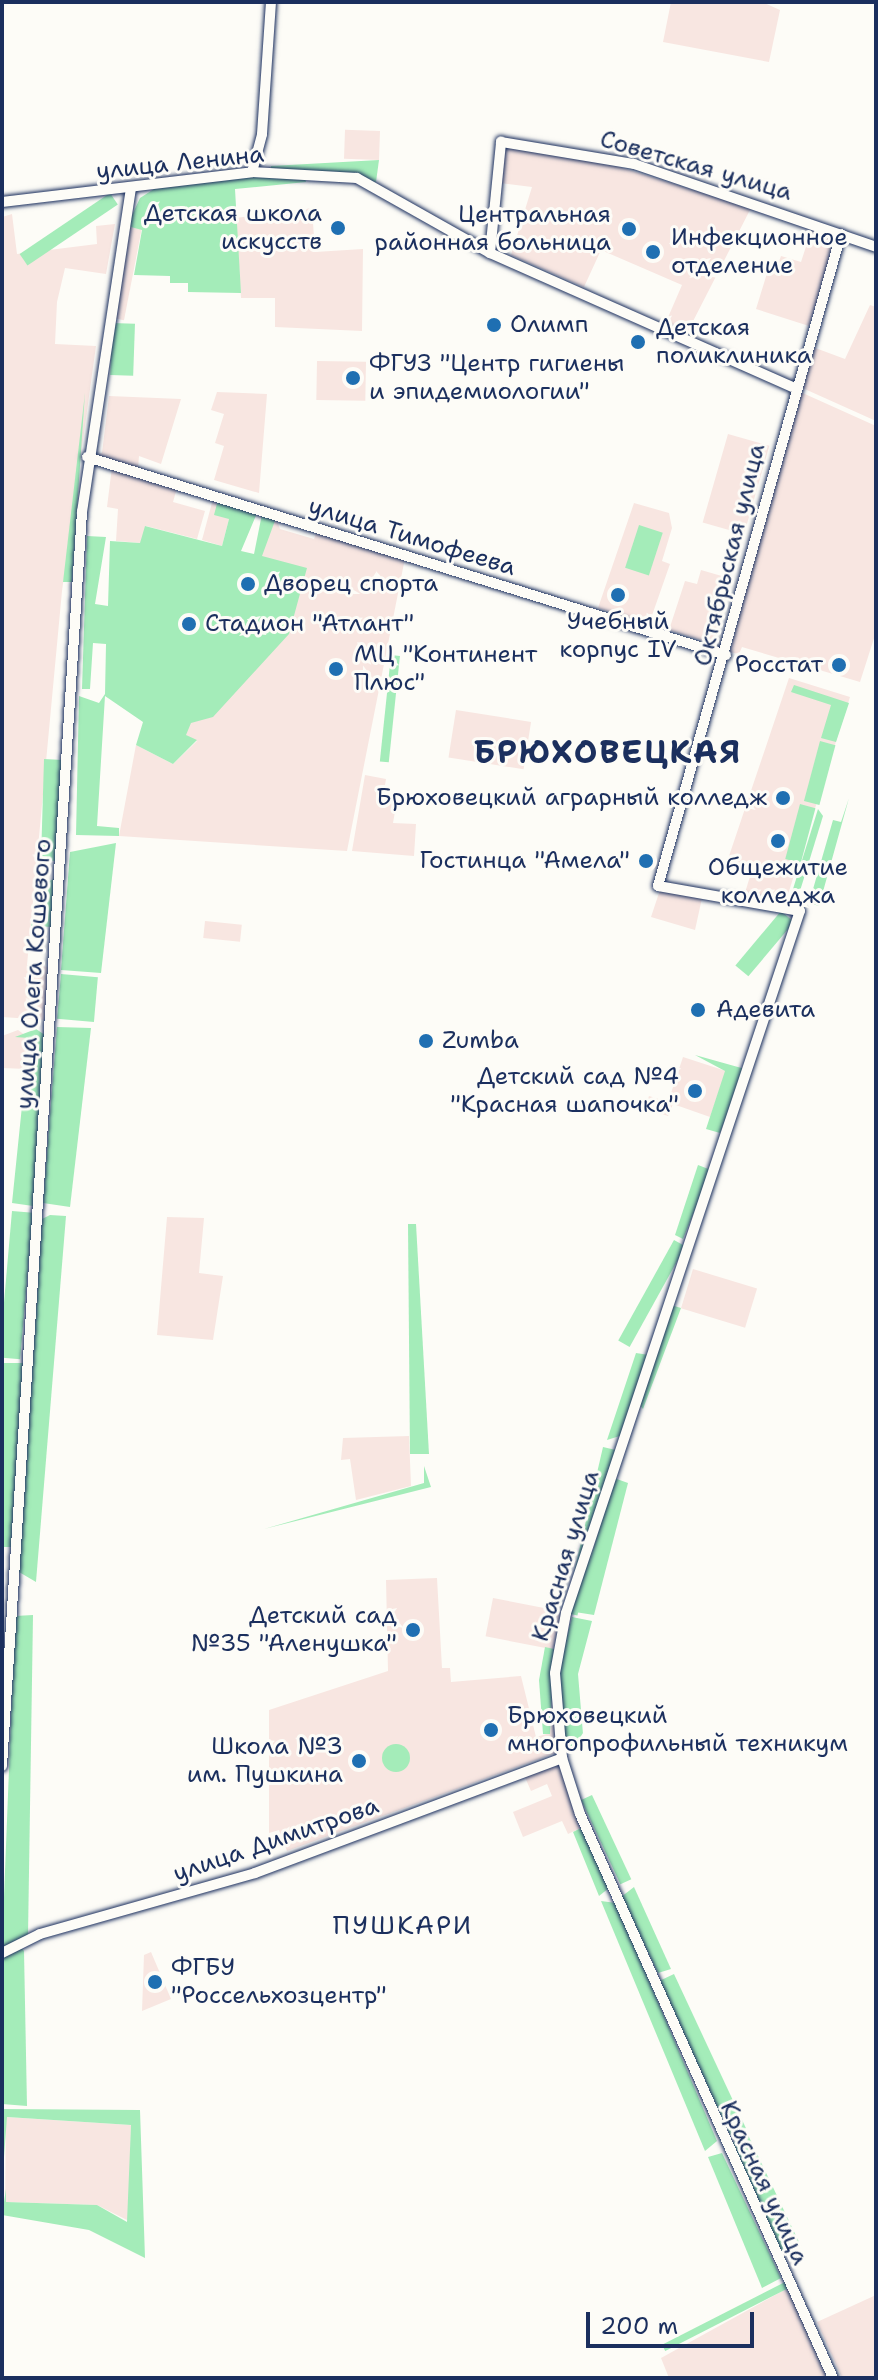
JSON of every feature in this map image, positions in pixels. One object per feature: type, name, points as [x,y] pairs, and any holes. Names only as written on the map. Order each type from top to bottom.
[{"type":"street","points":[[252,172],[262,134],[271,2]]},
{"type":"street","name":"Советская улица","points":[[490,253],[501,142],[622,161],[876,247]]},
{"type":"street","name":"улица Ленина","points":[[2,202],[252,172],[363,180],[490,253],[793,387]]},
{"type":"street","name":"улица Олега Кошевого","points":[[2,1766],[87,457],[131,188]]},
{"type":"street","name":"Октябрьская улица","points":[[800,911],[658,886],[726,655],[793,387],[841,234]]},
{"type":"street","name":"улица Тимофеева","points":[[87,457],[726,655]]},
{"type":"street","name":"Красная улица","points":[[800,911],[561,1629],[555,1673],[562,1758],[723,2147],[833,2378]]},
{"type":"street","name":"улица Димитрова","points":[[2,1953],[40,1934],[255,1873],[562,1758]]},
{"type":"shaded area","points":[[671,2],[762,2],[780,10],[769,62],[663,42]]},
{"type":"shaded area","points":[[345,130],[380,131],[379,160],[344,159]]},
{"type":"shaded area","name":"Центральная районная больница","points":[[503,147],[616,166],[751,208],[688,331],[666,322],[682,285],[601,250],[584,287],[511,255],[532,187],[500,183]]},
{"type":"shaded area","points":[[312,208],[315,252],[363,249],[362,331],[275,327],[275,298],[241,298],[236,218]]},
{"type":"shaded area","points":[[12,214],[17,254],[97,244],[96,226],[115,224],[106,274],[65,268],[57,302],[55,344],[96,346],[62,591],[27,965],[50,967],[46,1020],[2,1017],[2,217]]},
{"type":"shaded area","points":[[813,225],[838,235],[809,326],[756,309],[768,270],[775,272],[781,256],[801,262]]},
{"type":"shaded area","points":[[127,226],[142,229],[124,320],[109,317]]},
{"type":"shaded area","points":[[870,305],[876,307],[876,421],[798,386],[810,346],[845,359]]},
{"type":"shaded area","points":[[317,361],[366,362],[365,401],[316,400]]},
{"type":"shaded area","points":[[796,390],[876,426],[876,632],[860,682],[742,647],[739,654],[730,652]]},
{"type":"shaded area","points":[[217,392],[267,394],[259,493],[214,480],[224,446],[215,443],[224,414],[211,410]]},
{"type":"shaded area","points":[[109,396],[181,399],[161,464],[139,456],[138,469],[92,456],[102,453]]},
{"type":"shaded area","points":[[728,434],[769,446],[744,534],[703,522]]},
{"type":"shaded area","points":[[112,467],[177,488],[173,502],[205,511],[197,539],[146,526],[141,543],[116,541],[118,509],[107,507]]},
{"type":"shaded area","points":[[213,499],[229,519],[222,546],[202,540]]},
{"type":"shaded area","points":[[634,503],[669,513],[672,528],[662,561],[670,564],[649,624],[598,608]]},
{"type":"shaded area","points":[[276,518],[280,529],[314,539],[317,531],[405,558],[347,851],[119,836],[136,745],[173,764],[197,741],[185,735]]},
{"type":"shaded area","points":[[701,570],[732,579],[714,644],[669,630],[685,581],[697,584]]},
{"type":"shaded area","name":"Брюховецкий аграрный колледж","points":[[789,678],[850,697],[785,904],[744,896],[751,873],[726,865]]},
{"type":"shaded area","points":[[456,710],[531,722],[524,769],[448,757]]},
{"type":"shaded area","points":[[365,775],[386,779],[383,797],[397,800],[393,823],[416,824],[414,856],[352,851]]},
{"type":"shaded area","points":[[660,890],[702,898],[695,930],[651,917]]},
{"type":"shaded area","points":[[205,921],[242,925],[240,942],[203,938]]},
{"type":"shaded area","points":[[18,1030],[29,1038],[27,1069],[2,1068],[2,1036]]},
{"type":"shaded area","name":"Детский сад №4 \"Красная шапочка\"","points":[[683,1057],[726,1071],[710,1117],[673,1104],[668,1116],[645,1108],[649,1096],[668,1102]]},
{"type":"shaded area","points":[[167,1217],[204,1218],[199,1273],[223,1276],[213,1340],[157,1335]]},
{"type":"shaded area","points":[[693,1269],[757,1289],[745,1328],[681,1308]]},
{"type":"shaded area","points":[[409,1436],[411,1486],[356,1500],[350,1459],[341,1460],[343,1438]]},
{"type":"shaded area","points":[[437,1578],[442,1668],[450,1668],[451,1682],[521,1676],[536,1737],[550,1733],[552,1698],[558,1752],[287,1851],[279,1830],[269,1833],[269,1710],[388,1671],[386,1580]]},
{"type":"shaded area","name":"Брюховецкий многопрофильный техникум","points":[[493,1598],[561,1611],[553,1649],[486,1636]]},
{"type":"shaded area","points":[[560,1761],[583,1827],[568,1834],[562,1821],[523,1837],[513,1812],[552,1796],[547,1784],[531,1791],[524,1775]]},
{"type":"shaded area","points":[[151,1952],[171,1999],[142,2011],[144,1955]]},
{"type":"shaded area","points":[[6,2117],[131,2125],[129,2221],[97,2205],[5,2202]]},
{"type":"shaded area","points":[[788,2288],[831,2378],[669,2378],[661,2358]]},
{"type":"shaded area","points":[[876,2295],[876,2378],[842,2378],[817,2322]]},
{"type":"green space","points":[[379,160],[376,182],[271,170],[271,166]]},
{"type":"green space","points":[[252,175],[305,176],[306,182],[235,189],[241,293],[188,292],[188,283],[170,283],[170,276],[134,275],[142,230],[127,226],[140,198],[154,189]]},
{"type":"green space","points":[[110,193],[118,205],[27,266],[20,254]]},
{"type":"green space","points":[[112,323],[135,324],[133,376],[110,375]]},
{"type":"green space","points":[[85,393],[72,582],[63,582]]},
{"type":"green space","name":"Стадион \"Атлант\"","points":[[218,500],[257,513],[241,551],[254,554],[262,514],[276,518],[262,556],[307,568],[289,634],[213,717],[191,723],[186,735],[197,740],[173,764],[136,745],[143,722],[105,696],[97,826],[119,828],[119,836],[76,835],[79,696],[99,703],[105,694],[106,644],[93,643],[90,689],[82,689],[87,536],[106,537],[95,604],[108,606],[110,541],[140,543],[145,526],[222,546],[229,519],[214,515]]},
{"type":"green space","points":[[639,525],[663,533],[649,576],[625,568]]},
{"type":"green space","points":[[391,655],[400,656],[389,762],[380,761]]},
{"type":"green space","points":[[794,685],[849,703],[836,742],[821,738],[831,705],[791,692]]},
{"type":"green space","points":[[820,741],[835,745],[819,805],[804,801]]},
{"type":"green space","points":[[44,759],[63,760],[57,861],[41,860]]},
{"type":"green space","points":[[849,798],[819,906],[809,903],[833,820],[841,822]]},
{"type":"green space","points":[[800,804],[815,808],[801,863],[785,859]]},
{"type":"green space","points":[[818,809],[823,816],[796,904],[788,905]]},
{"type":"green space","points":[[116,843],[101,973],[61,970],[70,852]]},
{"type":"green space","points":[[56,878],[52,927],[31,926],[39,886]]},
{"type":"green space","points":[[781,911],[794,922],[748,976],[735,965]]},
{"type":"green space","points":[[61,974],[98,977],[94,1022],[57,1019]]},
{"type":"green space","points":[[57,1027],[91,1028],[70,1207],[43,1203]]},
{"type":"green space","points":[[36,1029],[45,1035],[33,1206],[12,1203],[29,1038],[15,1037]]},
{"type":"green space","points":[[695,1055],[745,1069],[720,1133],[706,1129],[725,1071]]},
{"type":"green space","points":[[698,1165],[711,1170],[683,1239],[675,1235]]},
{"type":"green space","points":[[12,1211],[33,1213],[20,1359],[2,1358]]},
{"type":"green space","points":[[50,1215],[66,1216],[36,1582],[19,1572],[42,1219]]},
{"type":"green space","points":[[408,1224],[416,1224],[429,1454],[410,1454]]},
{"type":"green space","points":[[674,1240],[685,1246],[630,1347],[618,1341]]},
{"type":"green space","points":[[671,1305],[681,1308],[643,1409],[639,1404]]},
{"type":"green space","points":[[636,1353],[649,1355],[623,1435],[607,1440]]},
{"type":"green space","points":[[3,1363],[23,1363],[11,1547],[2,1547]]},
{"type":"green space","points":[[603,1447],[616,1450],[577,1616],[565,1613]]},
{"type":"green space","points":[[424,1466],[431,1487],[264,1529],[424,1483]]},
{"type":"green space","points":[[614,1478],[628,1483],[594,1615],[575,1612]]},
{"type":"green space","points":[[33,1615],[28,1936],[2,1948],[15,1616]]},
{"type":"green space","points":[[572,1617],[592,1621],[578,1674],[584,1746],[565,1752],[558,1671]]},
{"type":"green space","points":[[545,1647],[554,1649],[550,1734],[543,1734],[539,1680]]},
{"type":"green space","points":[[396,1744],[406,1748],[410,1758],[406,1768],[396,1772],[386,1768],[382,1758],[386,1748]]},
{"type":"green space","points":[[592,1795],[631,1879],[620,1884],[581,1800]]},
{"type":"green space","points":[[583,1827],[609,1888],[599,1896],[573,1832]]},
{"type":"green space","points":[[634,1887],[671,1969],[658,1973],[621,1897]]},
{"type":"green space","points":[[601,1901],[616,1903],[717,2141],[705,2151]]},
{"type":"green space","points":[[21,1947],[24,1951],[27,2106],[2,2104],[2,1957]]},
{"type":"green space","points":[[674,1974],[746,2128],[730,2135],[659,1981]]},
{"type":"green space","points":[[2,2109],[140,2110],[145,2258],[89,2230],[2,2215],[6,2189],[6,2202],[97,2205],[127,2222],[131,2125],[7,2117],[2,2184]]},
{"type":"green space","points":[[748,2135],[799,2242],[777,2253],[732,2143]]},
{"type":"green space","points":[[722,2153],[781,2278],[762,2288],[708,2157]]},
{"type":"green space","points":[[785,2282],[788,2288],[665,2351],[662,2345]]},
{"type":"place","name":"Детская школа искусств","points":[[338,228]]},
{"type":"place","name":"Центральная районная больница","points":[[629,229]]},
{"type":"place","name":"Инфекционное отделение","points":[[653,252]]},
{"type":"place","name":"Олимп","points":[[494,325]]},
{"type":"place","name":"Детская поликлиника","points":[[638,342]]},
{"type":"place","name":"ФГУЗ \"Центр гигиены и эпидемиологии\"","points":[[353,378]]},
{"type":"place","name":"Дворец спорта","points":[[248,584]]},
{"type":"place","name":"Учебный корпус IV","points":[[618,595]]},
{"type":"place","name":"Стадион \"Атлант\"","points":[[189,624]]},
{"type":"place","name":"Росстат","points":[[839,665]]},
{"type":"place","name":"МЦ \"Континент Плюс\"","points":[[336,669]]},
{"type":"place","name":"Брюховецкий аграрный колледж","points":[[783,798]]},
{"type":"place","name":"Общежитие колледжа","points":[[778,841]]},
{"type":"place","name":"Гостинца \"Амела\"","points":[[646,861]]},
{"type":"place","name":"Адевита","points":[[698,1010]]},
{"type":"place","name":"Zumba","points":[[426,1041]]},
{"type":"place","name":"Детский сад №4 \"Красная шапочка\"","points":[[695,1091]]},
{"type":"place","name":"Детский сад №35 \"Аленушка\"","points":[[413,1630]]},
{"type":"place","name":"Брюховецкий многопрофильный техникум","points":[[491,1730]]},
{"type":"place","name":"Школа №3 им. Пушкина","points":[[359,1761]]},
{"type":"place","name":"ФГБУ \"Россельхозцентр\"","points":[[155,1982]]},
{"type":"district","name":"БРЮХОВЕЦКАЯ","points":[[608,752]]},
{"type":"district","name":"ПУШКАРИ","points":[[403,1925]]}]
